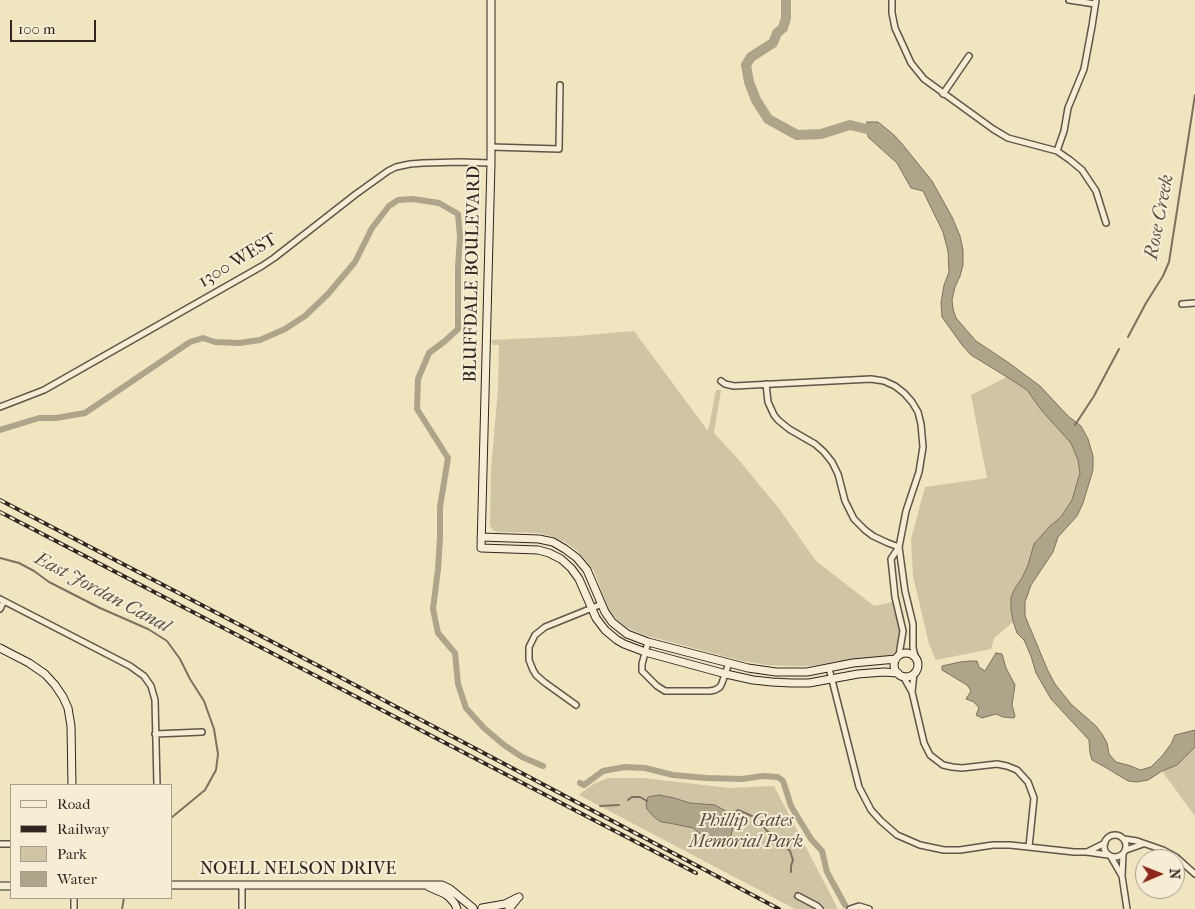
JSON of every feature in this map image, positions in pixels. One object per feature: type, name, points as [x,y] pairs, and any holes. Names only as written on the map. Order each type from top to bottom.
[{"type":"street","name":"BLUFFDALE BOULEVARD","points":[[491,0],[492,147],[481,548],[532,549],[555,556],[576,573],[592,608]]},
{"type":"street","points":[[892,0],[894,28],[912,63],[924,79],[1008,138],[1057,151],[1082,170],[1096,191],[1106,223]]},
{"type":"street","points":[[1057,151],[1064,131],[1068,108],[1084,69],[1095,2],[1069,0]]},
{"type":"street","points":[[943,94],[969,56]]},
{"type":"street","points":[[492,147],[559,149],[560,85]]},
{"type":"street","name":"1300 WEST","points":[[0,406],[44,390],[268,262],[388,171],[396,167],[422,163],[491,163]]},
{"type":"street","points":[[1182,304],[1195,303]]},
{"type":"street","points":[[721,381],[729,386],[734,386],[871,379],[890,383],[908,397],[915,406],[920,418],[923,447],[919,472],[906,511],[899,547],[905,591],[913,624],[913,648],[918,665],[914,673],[912,692]]},
{"type":"street","points":[[766,384],[768,402],[778,420],[788,429],[820,447],[832,462],[838,474],[844,501],[854,519],[873,536],[899,547]]},
{"type":"street","points":[[481,537],[532,538],[547,540],[559,545],[582,564],[591,578],[608,617],[633,637],[648,642],[729,663],[763,670],[788,672],[807,672],[898,657],[905,653],[915,656]]},
{"type":"street","points":[[899,547],[891,559],[893,587],[903,631],[895,666],[912,692],[927,751],[943,765],[957,768],[1002,764],[1012,768],[1025,778],[1031,787],[1034,798],[1029,847]]},
{"type":"street","points":[[0,609],[2,600],[142,674],[149,682],[154,695],[157,784]]},
{"type":"street","points":[[576,705],[536,675],[529,660],[529,647],[535,635],[545,627],[602,604]]},
{"type":"street","points":[[592,608],[600,624],[624,644],[645,652],[726,674],[763,681],[809,683],[867,673],[886,672],[909,676],[914,673]]},
{"type":"street","points":[[648,642],[642,671],[665,691],[713,691],[721,685],[729,663]]},
{"type":"street","points":[[0,648],[29,663],[45,674],[63,697],[68,708],[71,726],[72,784]]},
{"type":"street","points":[[829,668],[859,788],[871,810],[891,830],[912,842],[936,849],[952,850],[1001,845],[1087,852],[1116,857],[1143,844]]},
{"type":"street","points":[[156,734],[202,732]]},
{"type":"street","points":[[1087,852],[1105,843],[1109,837],[1115,835],[1157,847],[1170,853],[1195,874]]},
{"type":"street","points":[[1124,839],[1126,844],[1122,876],[1128,909]]},
{"type":"street","points":[[1105,843],[1105,849],[1122,876]]},
{"type":"street","points":[[242,885],[242,909]]},
{"type":"street","name":"NOELL NELSON DRIVE","points":[[424,885],[445,894],[455,904],[457,909]]},
{"type":"street","name":"NOELL NELSON DRIVE","points":[[172,886],[442,885],[450,889],[471,908]]},
{"type":"street","points":[[798,896],[820,909]]},
{"type":"street","points":[[471,908],[482,909],[505,904],[519,897],[509,909]]},
{"type":"street","points":[[850,909],[859,906],[869,909]]},
{"type":"green space","points":[[634,331],[708,431],[716,390],[721,390],[714,433],[780,510],[816,561],[874,606],[893,602],[900,634],[893,654],[886,657],[854,659],[809,666],[767,665],[742,661],[644,635],[625,627],[610,613],[594,571],[575,549],[565,542],[540,533],[498,532],[491,528],[491,470],[498,389],[499,345],[493,345],[491,340]]},
{"type":"green space","points":[[1007,377],[1027,390],[1042,411],[1071,443],[1078,460],[1080,473],[1077,486],[1072,500],[1061,517],[1034,544],[1028,565],[1011,597],[1013,622],[994,638],[991,649],[936,660],[929,644],[913,576],[911,539],[925,487],[987,478],[971,395]]},
{"type":"green space","points":[[1195,747],[1195,816],[1162,771],[1176,765]]},
{"type":"green space","name":"Phillip Gates Memorial Park","points":[[608,778],[644,778],[729,788],[774,786],[838,909],[795,909],[579,795],[593,784]]},
{"type":"water","points":[[867,122],[878,122],[903,145],[932,181],[952,217],[960,236],[963,250],[963,265],[952,300],[956,318],[976,341],[1040,386],[1068,416],[1081,426],[1088,439],[1093,456],[1093,470],[1083,503],[1077,516],[1058,537],[1053,552],[1031,585],[1025,602],[1025,616],[1055,684],[1071,704],[1096,726],[1107,743],[1109,754],[1116,762],[1140,770],[1151,767],[1171,744],[1175,735],[1195,730],[1195,747],[1177,765],[1162,771],[1148,780],[1128,781],[1092,760],[1089,740],[1051,699],[1036,673],[1024,640],[1017,633],[1011,609],[1011,597],[1028,565],[1034,544],[1061,517],[1072,500],[1080,473],[1078,460],[1071,443],[1042,411],[1027,390],[971,355],[942,317],[941,303],[944,285],[949,272],[948,251],[943,232],[923,191],[911,188],[897,163],[868,137]]},
{"type":"water","points":[[996,653],[1002,654],[1006,668],[1015,685],[1012,705],[1014,718],[996,714],[982,718],[976,715],[979,708],[974,702],[966,699],[971,691],[967,685],[942,670],[942,666],[977,661],[979,667],[985,671]]},
{"type":"water","points":[[659,795],[690,803],[715,805],[731,814],[733,827],[730,839],[718,844],[711,843],[693,828],[661,822],[647,809],[646,804],[648,797]]},
{"type":"waterway","points":[[786,0],[786,18],[783,28],[777,33],[773,43],[751,57],[746,65],[749,82],[756,100],[768,119],[797,135],[821,134],[850,125],[879,132]]},
{"type":"waterway","name":"Rose Creek","points":[[1128,337],[1169,262],[1195,95]]},
{"type":"waterway","points":[[0,430],[39,418],[56,418],[85,413],[190,342],[203,338],[215,342],[239,343],[260,340],[285,329],[305,316],[328,294],[355,262],[372,228],[389,206],[398,200],[413,199],[439,203],[458,214],[460,237],[458,329],[429,353],[418,379],[417,409],[448,458],[440,507],[438,569],[433,609],[438,633],[455,653],[458,684],[466,708],[484,728],[504,745],[522,757],[543,766]]},
{"type":"waterway","name":"Rose Creek","points":[[1075,425],[1094,396],[1119,349]]},
{"type":"waterway","name":"East Jordan Canal","points":[[0,558],[19,563],[49,582],[100,608],[148,629],[167,641],[180,659],[204,701],[214,729],[218,754],[216,770],[205,790],[172,817]]},
{"type":"waterway","points":[[580,783],[584,785],[603,771],[625,767],[645,768],[673,775],[706,778],[778,777],[783,781],[791,806],[811,839],[822,851],[827,872],[845,905]]},
{"type":"waterway","points":[[628,800],[632,797],[640,797],[647,801]]},
{"type":"waterway","points":[[600,806],[619,805]]},
{"type":"waterway","points":[[731,814],[738,810],[759,819],[766,830],[790,851],[793,860],[791,872]]},
{"type":"waterway","name":"East Jordan Canal","points":[[122,909],[124,899]]},
{"type":"railway","points":[[0,500],[779,909]]},
{"type":"railway","points":[[0,512],[696,873]]}]
